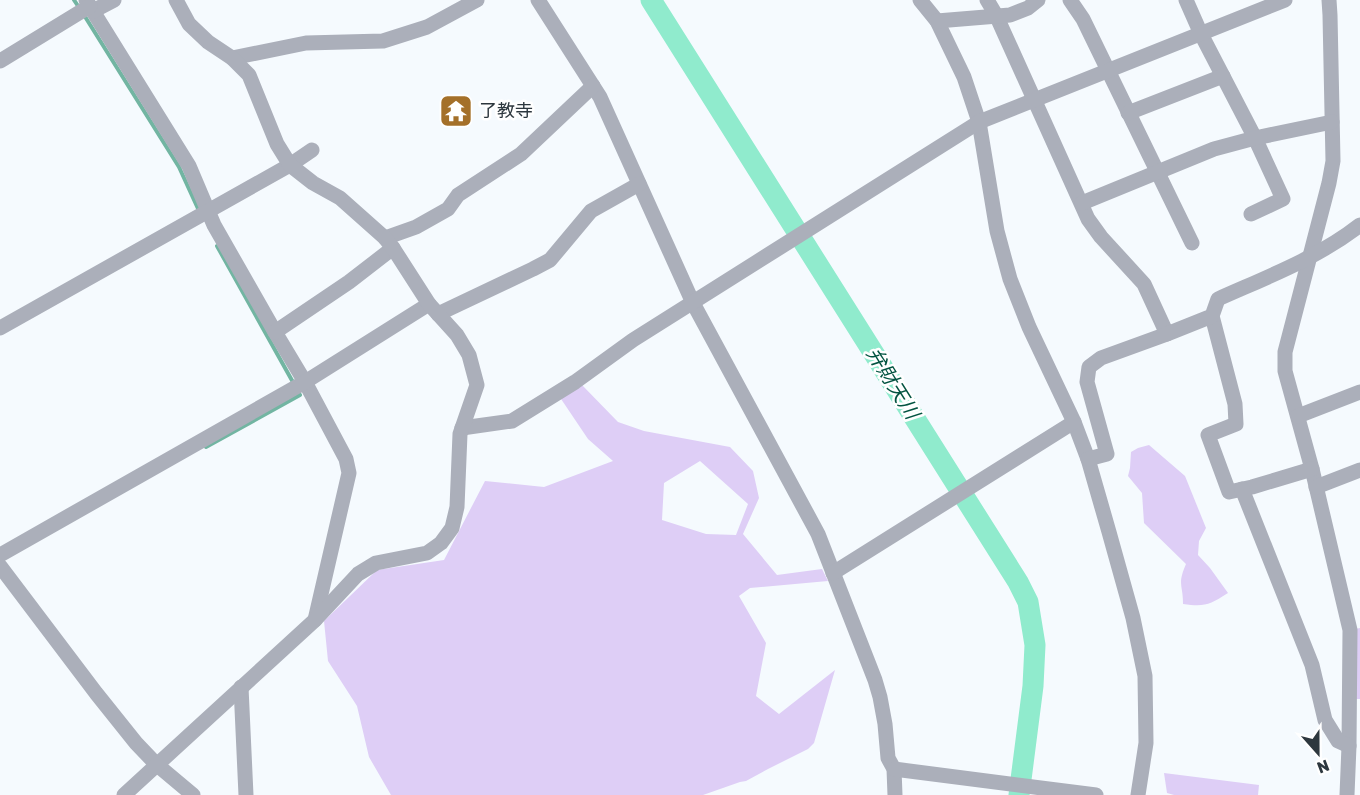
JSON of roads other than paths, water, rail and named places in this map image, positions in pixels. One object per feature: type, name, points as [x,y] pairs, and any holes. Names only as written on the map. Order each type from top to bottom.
[{"type":"street","points":[[0,61],[90,6],[114,0]]},
{"type":"street","points":[[124,795],[315,620],[358,574],[376,562],[427,553],[441,543],[452,528],[457,507],[460,434],[477,385],[469,354],[457,334],[433,309],[389,243],[340,198],[313,183],[290,165],[277,144],[249,75],[232,58],[208,42],[189,24],[176,0]]},
{"type":"street","points":[[538,0],[600,97],[693,303],[818,534],[875,680],[885,724],[888,758],[894,769],[895,795]]},
{"type":"street","points":[[920,0],[937,21],[964,77],[979,122],[997,231],[1010,279],[1029,327],[1074,422],[1088,459],[1132,618],[1145,676],[1146,743],[1138,795]]},
{"type":"street","points":[[987,0],[1035,99],[1088,219],[1101,237],[1144,284],[1167,334]]},
{"type":"street","points":[[937,21],[1010,15],[1028,8],[1038,0]]},
{"type":"street","points":[[1070,0],[1083,19],[1192,243]]},
{"type":"street","points":[[1186,0],[1283,199],[1251,214]]},
{"type":"street","points":[[462,428],[512,421],[575,381],[633,340],[979,122],[1285,0]]},
{"type":"street","points":[[1329,0],[1333,161],[1285,352],[1285,371],[1355,629],[1347,795]]},
{"type":"street","points":[[232,58],[306,43],[383,41],[427,27],[473,1]]},
{"type":"street","points":[[90,6],[189,166],[214,225],[305,382],[346,459],[349,473],[315,620]]},
{"type":"street","points":[[1128,113],[1223,76]]},
{"type":"street","points":[[275,332],[349,282],[389,243],[448,209],[458,195],[521,154],[593,86]]},
{"type":"street","points":[[1082,204],[1214,149],[1332,122]]},
{"type":"street","points":[[0,328],[290,165],[312,150]]},
{"type":"street","points":[[0,555],[433,309],[533,270],[550,260],[591,211],[639,184]]},
{"type":"street","points":[[1312,469],[1229,492],[1208,435],[1236,424],[1235,404],[1212,316],[1218,299],[1310,257],[1360,227]]},
{"type":"street","points":[[1088,459],[1107,454],[1087,382],[1089,367],[1101,358],[1212,316]]},
{"type":"street","points":[[1298,416],[1360,393]]},
{"type":"street","points":[[833,573],[1074,422]]},
{"type":"street","points":[[1316,487],[1360,470]]},
{"type":"street","points":[[1242,489],[1312,665],[1325,720],[1338,741],[1349,746]]},
{"type":"street","points":[[0,566],[136,742],[156,764],[194,795]]},
{"type":"street","points":[[241,687],[246,795]]},
{"type":"street","points":[[894,769],[1096,795]]},
{"type":"waterway","points":[[74,0],[80,9]]},
{"type":"waterway","name":"弁財天川","points":[[651,0],[1018,582],[1028,602],[1035,645],[1033,686],[1019,795]]},
{"type":"waterway","points":[[84,15],[179,167],[200,213]]},
{"type":"waterway","points":[[217,246],[294,384]]},
{"type":"waterway","points":[[206,447],[300,395],[297,391]]},
{"type":"place","name":"了教寺","points":[[456,111]]}]
